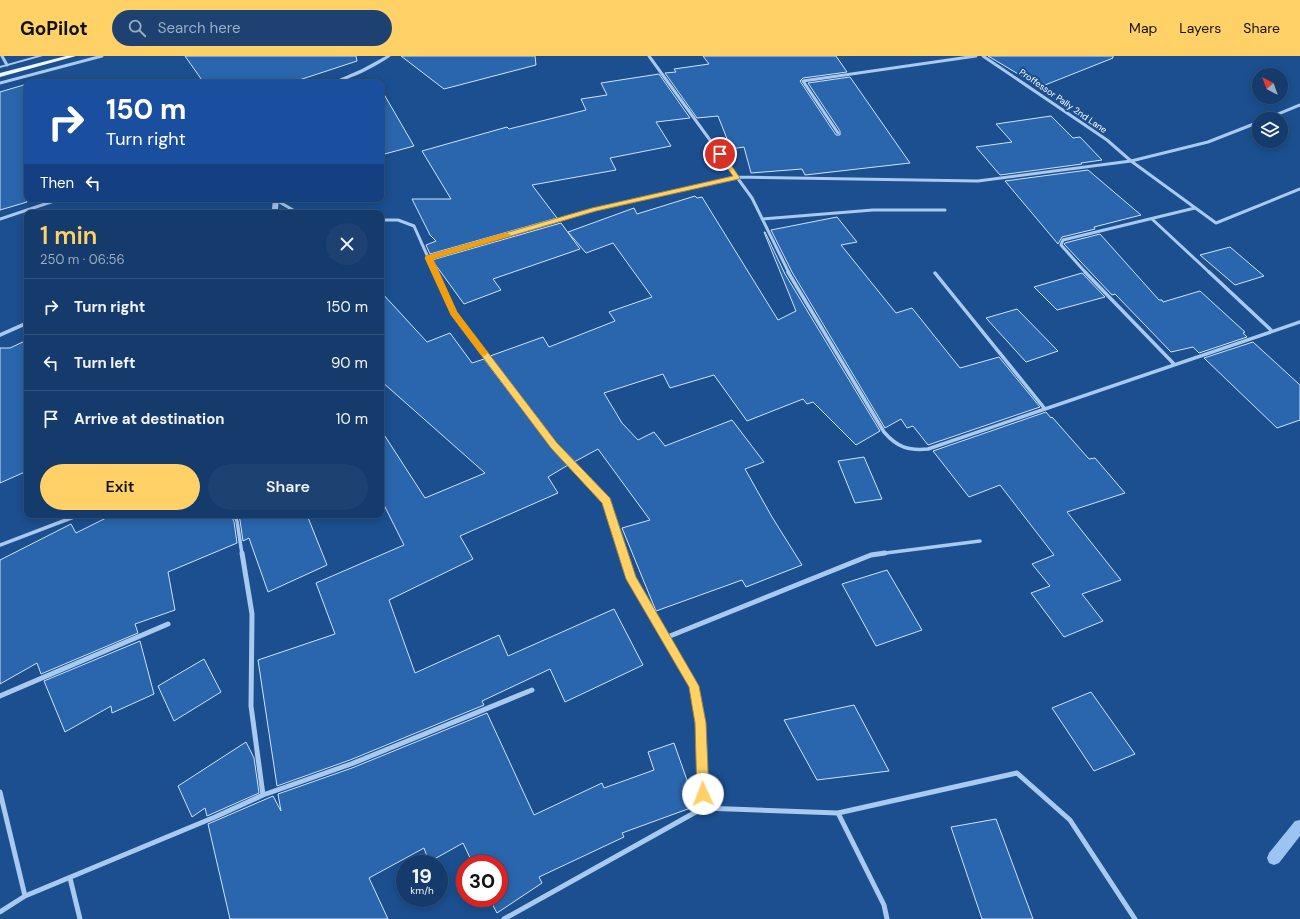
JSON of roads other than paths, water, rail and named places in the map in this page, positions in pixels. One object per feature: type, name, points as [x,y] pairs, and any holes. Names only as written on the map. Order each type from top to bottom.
[{"type":"main road","points":[[0,75],[73,56]]},
{"type":"street","points":[[2,56],[7,65]]},
{"type":"street","points":[[0,67],[41,56]]},
{"type":"street","points":[[0,83],[102,56]]},
{"type":"street","points":[[339,80],[364,70],[389,56]]},
{"type":"street","points":[[649,56],[752,198],[786,268],[884,432],[894,445],[912,450],[928,449],[1300,322]]},
{"type":"street","points":[[838,132],[803,81],[976,56]]},
{"type":"street","name":"Proffessor Pally 2nd Lane","points":[[983,56],[1107,140],[1131,161],[1216,223],[1300,189]]},
{"type":"street","points":[[1283,112],[1300,105]]},
{"type":"street","points":[[428,258],[594,210],[737,178],[978,181],[1131,161],[1208,142],[1252,125]]},
{"type":"street","points":[[27,210],[51,202]]},
{"type":"street","points":[[281,202],[293,210]]},
{"type":"street","points":[[1174,364],[1064,250],[1061,244],[1063,240],[1068,238],[1195,208]]},
{"type":"street","points":[[762,219],[841,212],[945,210]]},
{"type":"street","points":[[0,219],[24,211]]},
{"type":"street","points":[[384,219],[389,218],[402,220],[414,226],[453,313],[554,446],[606,501],[631,579],[694,686],[701,723],[703,808]]},
{"type":"street","points":[[1152,219],[1272,331]]},
{"type":"street","points":[[934,273],[1045,409]]},
{"type":"street","points":[[0,335],[24,324]]},
{"type":"street","points":[[0,546],[71,518]]},
{"type":"street","points":[[236,518],[241,542],[252,614],[251,706],[263,795]]},
{"type":"street","points":[[665,638],[871,555],[980,541]]},
{"type":"street","points":[[0,696],[168,624]]},
{"type":"street","points":[[0,912],[25,896],[215,817],[263,795],[351,764],[532,690]]},
{"type":"street","points":[[504,919],[703,808],[838,813],[1018,773],[1070,820],[1135,919]]},
{"type":"street","points":[[0,792],[25,896]]},
{"type":"street","points":[[838,813],[884,905],[886,919]]},
{"type":"street","points":[[70,878],[80,919]]},
{"type":"waterway","points":[[1274,858],[1300,826]]}]
